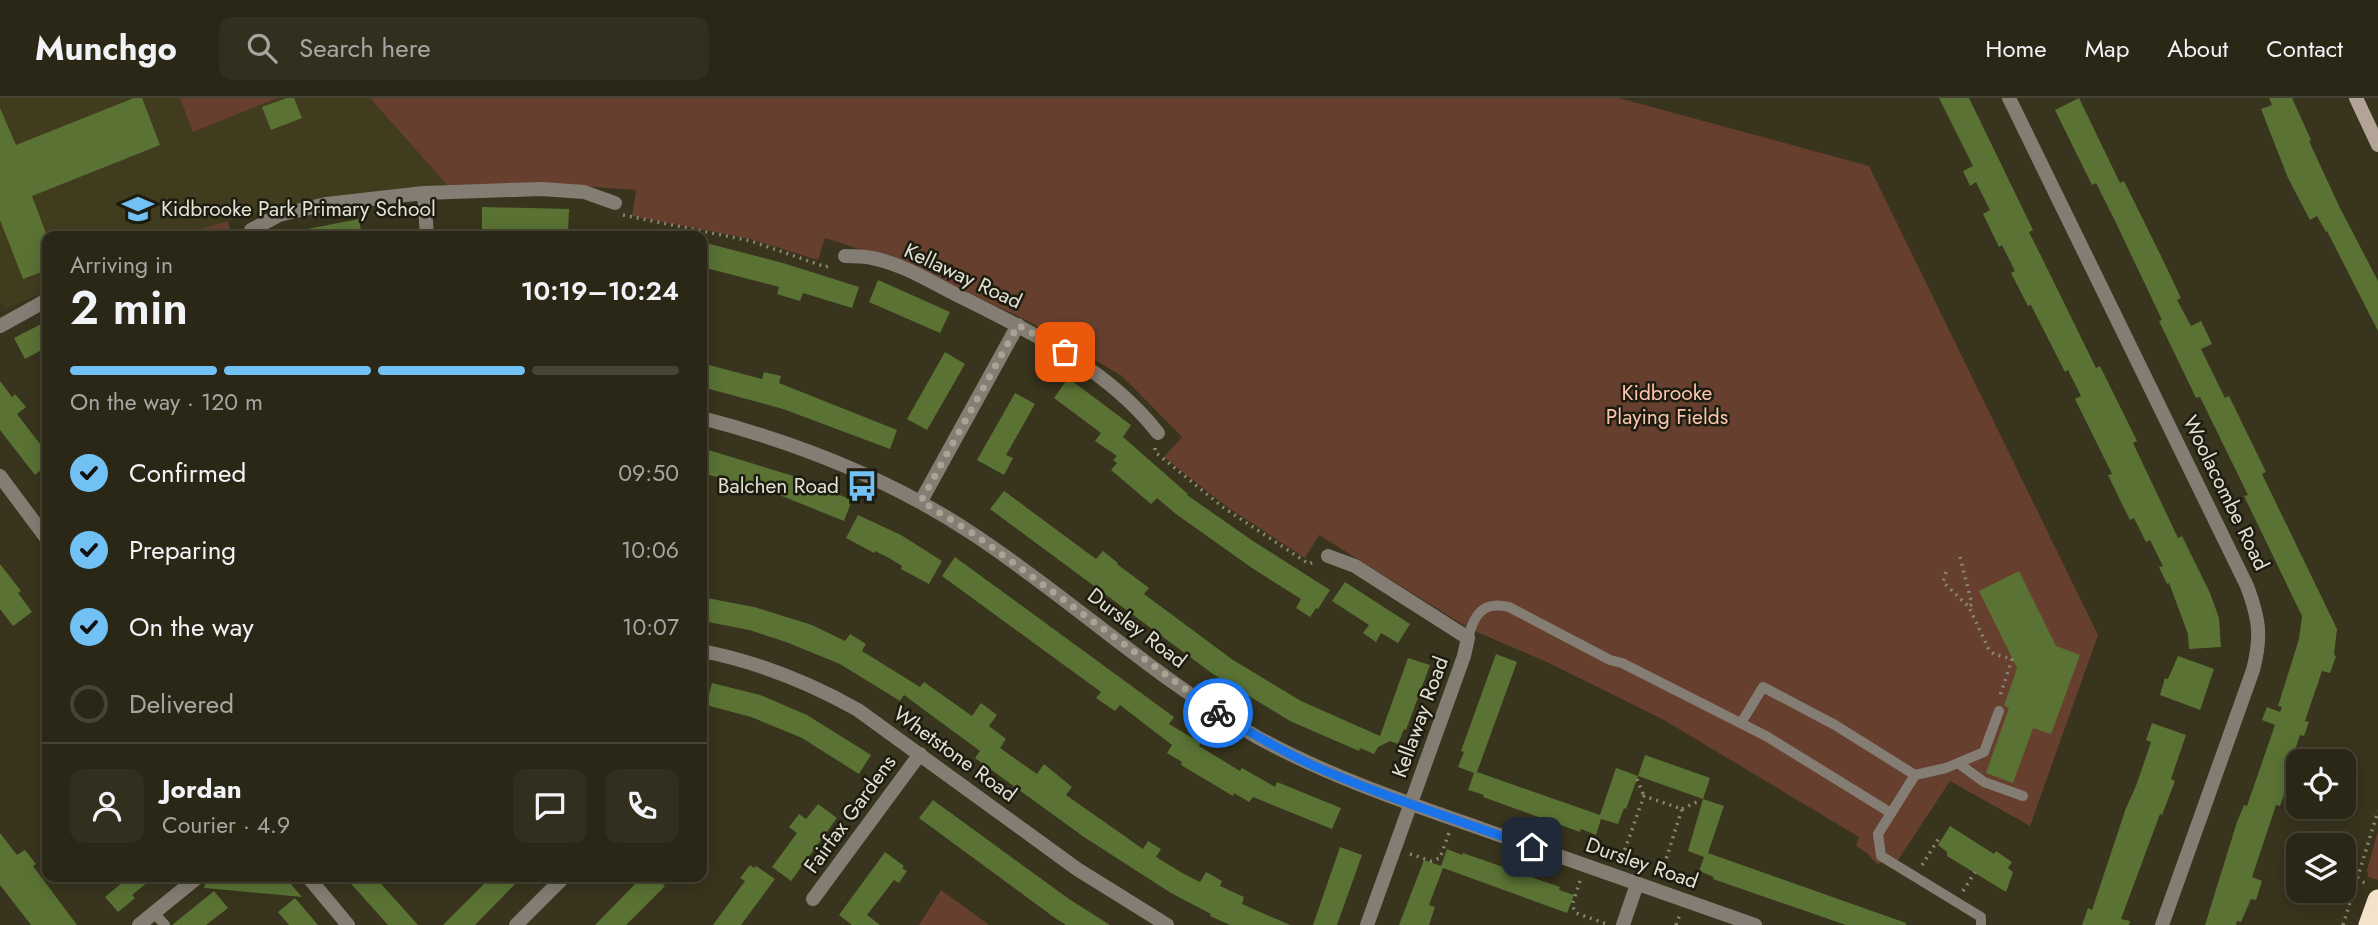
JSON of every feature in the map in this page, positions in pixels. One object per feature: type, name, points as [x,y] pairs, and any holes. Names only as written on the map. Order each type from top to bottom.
[{"type":"highway","points":[[2369,925],[2378,900]]},
{"type":"street","name":"Woolacombe Road","points":[[2009,98],[2238,567],[2258,614],[2259,645],[2253,670],[2162,925]]},
{"type":"street","points":[[2356,98],[2378,145]]},
{"type":"street","points":[[251,230],[279,215],[326,204],[424,192],[541,189],[584,192],[615,203]]},
{"type":"street","points":[[424,192],[428,231]]},
{"type":"street","name":"Kellaway Road","points":[[845,256],[872,258],[908,271],[1018,325],[1065,352],[1106,381],[1139,408],[1158,432]]},
{"type":"street","points":[[0,326],[42,303]]},
{"type":"street","points":[[921,501],[1018,325]]},
{"type":"street","name":"Dursley Road","points":[[707,419],[759,433],[815,453],[869,475],[921,501],[974,534],[1209,708],[1312,764],[1411,804],[1755,925]]},
{"type":"street","points":[[0,477],[42,532]]},
{"type":"street","name":"Kellaway Road","points":[[1328,556],[1355,566],[1468,638],[1464,656],[1367,925]]},
{"type":"street","name":"Whetstone Road","points":[[707,652],[743,659],[819,688],[858,710],[1087,876],[1167,925]]},
{"type":"street","name":"Fairfax Gardens","points":[[813,899],[920,754]]},
{"type":"street","points":[[139,925],[192,882]]},
{"type":"street","points":[[312,882],[348,925]]},
{"type":"street","points":[[516,925],[560,882]]},
{"type":"street","points":[[1623,925],[1637,884]]},
{"type":"lane","points":[[1468,638],[1474,619],[1481,610],[1498,604],[1509,607],[1610,660],[1622,663],[1741,723],[1891,813]]},
{"type":"lane","points":[[1741,723],[1763,687],[1835,725],[1915,775]]},
{"type":"lane","points":[[1981,925],[1981,917],[1881,856],[1878,834],[1915,775],[1958,763],[1984,752],[1999,711]]},
{"type":"lane","points":[[1958,763],[1984,782],[2023,796]]},
{"type":"lane","points":[[154,913],[165,925]]},
{"type":"path","points":[[615,203],[624,217],[698,231]]},
{"type":"path","points":[[707,233],[751,241],[826,267],[845,256]]},
{"type":"path","points":[[1158,432],[1155,452],[1224,509],[1309,564],[1328,556]]},
{"type":"path","points":[[1960,557],[1972,604],[1969,607]]},
{"type":"path","points":[[1947,572],[1943,582],[1969,607],[1989,650],[2012,659],[1997,704],[1999,711]]},
{"type":"path","points":[[1620,862],[1644,796],[1637,779]]},
{"type":"path","points":[[1644,796],[1682,808],[1699,801]]},
{"type":"path","points":[[1661,876],[1682,808]]},
{"type":"path","points":[[2343,925],[2378,811]]},
{"type":"path","points":[[1395,849],[1431,862],[1440,858],[1454,819]]},
{"type":"path","points":[[1910,873],[1913,867],[1921,866],[1939,838]]},
{"type":"path","points":[[1585,865],[1572,905],[1576,913],[1610,925]]},
{"type":"path","points":[[1956,902],[1975,872]]},
{"type":"shaded area","name":"Kidbrooke Park Primary School","points":[[0,98],[370,98],[447,185],[325,198],[193,231],[42,231],[42,293],[6,309],[0,302]]},
{"type":"green space","points":[[180,98],[277,98],[193,132]]},
{"type":"green space","name":"Kidbrooke Playing Fields","points":[[370,98],[1619,98],[1869,166],[2098,635],[2030,826],[1950,781],[1898,860],[1877,864],[1856,846],[1859,837],[1664,720],[1549,663],[1470,629],[1319,535],[1305,558],[1226,506],[1164,457],[1182,437],[1122,376],[1026,320],[909,265],[825,238],[818,260],[751,239],[632,216],[636,190],[551,184],[447,185]]},
{"type":"green space","points":[[228,221],[231,231],[193,231]]},
{"type":"green space","points":[[2378,831],[2378,880],[2368,877],[2367,870]]},
{"type":"green space","points":[[941,890],[989,925],[919,925]]},
{"type":"building","points":[[134,98],[142,98],[160,145],[32,196],[45,231],[42,231],[42,272],[23,279],[0,220],[0,108],[16,145]]},
{"type":"building","points":[[294,98],[302,118],[271,130],[262,107]]},
{"type":"building","points":[[1939,98],[1969,98],[2033,230],[2029,232],[2096,368],[2100,366],[2137,441],[2133,443],[2178,538],[2182,536],[2210,593],[2219,618],[2221,647],[2189,649],[2188,634],[2169,583],[2167,584],[2159,567],[2163,566],[2150,540],[2146,542],[2134,518],[2130,520],[2108,475],[2112,474],[2075,399],[2081,396],[2011,273],[2015,271],[2002,245],[1999,247],[1983,214],[1990,210],[1976,182],[1970,186],[1963,171],[1973,166]]},
{"type":"building","points":[[2079,98],[2120,183],[2124,181],[2161,256],[2181,298],[2177,300],[2191,326],[2201,321],[2212,344],[2201,349],[2225,398],[2229,396],[2266,472],[2262,474],[2337,629],[2336,656],[2330,673],[2322,671],[2305,721],[2309,722],[2304,736],[2300,735],[2295,749],[2286,749],[2286,789],[2280,806],[2276,805],[2252,877],[2262,881],[2256,900],[2251,899],[2241,922],[2237,921],[2236,925],[2205,925],[2237,822],[2244,805],[2247,806],[2275,725],[2262,720],[2267,707],[2280,712],[2282,707],[2278,706],[2299,639],[2302,616],[2244,496],[2248,495],[2200,397],[2196,398],[2159,321],[2162,320],[2117,225],[2096,183],[2092,185],[2055,110]]},
{"type":"building","points":[[2269,98],[2292,98],[2339,206],[2378,281],[2378,331],[2327,231],[2317,216],[2310,220],[2288,178],[2261,109],[2272,105]]},
{"type":"building","points":[[482,207],[569,209],[568,231],[482,231]]},
{"type":"building","points":[[359,219],[361,231],[307,231]]},
{"type":"building","points":[[707,243],[859,287],[852,308],[803,293],[800,301],[777,294],[779,287],[707,268]]},
{"type":"building","points":[[878,280],[950,312],[940,333],[869,302]]},
{"type":"building","points":[[42,324],[42,350],[25,359],[14,338]]},
{"type":"building","points":[[945,352],[965,364],[927,430],[907,419]]},
{"type":"building","points":[[707,365],[762,379],[764,372],[781,376],[779,383],[897,430],[890,449],[783,409],[707,388]]},
{"type":"building","points":[[1068,378],[1131,425],[1123,437],[1187,495],[1330,590],[1318,609],[1316,608],[1310,617],[1296,608],[1301,599],[1252,568],[1157,498],[1151,504],[1111,470],[1117,463],[1113,460],[1117,456],[1095,441],[1101,433],[1054,398]]},
{"type":"building","points":[[0,381],[12,397],[15,394],[26,407],[17,414],[42,446],[42,469],[35,475],[0,430]]},
{"type":"building","points":[[1015,393],[1035,404],[1006,455],[1013,458],[1004,475],[977,460]]},
{"type":"building","points":[[707,450],[790,475],[852,500],[844,521],[772,492],[707,474]]},
{"type":"building","points":[[1004,491],[1096,559],[1103,551],[1149,588],[1144,594],[1233,660],[1301,701],[1380,736],[1408,658],[1430,665],[1406,730],[1404,729],[1398,744],[1390,741],[1378,747],[1374,754],[1360,748],[1359,751],[1290,721],[1213,674],[990,509]]},
{"type":"building","points":[[858,515],[901,535],[942,561],[929,584],[901,569],[902,566],[889,558],[846,538]]},
{"type":"building","points":[[955,557],[1174,717],[1169,724],[1201,743],[1199,746],[1240,771],[1242,768],[1275,787],[1277,782],[1341,808],[1332,829],[1253,797],[1249,802],[1234,793],[1233,796],[1181,765],[1182,762],[1167,753],[1172,745],[1120,705],[1115,711],[1096,698],[1101,692],[942,576]]},
{"type":"building","points":[[0,564],[21,591],[18,593],[32,612],[13,626],[0,609]]},
{"type":"building","points":[[2019,571],[2056,646],[2080,655],[2051,734],[2033,728],[2013,783],[1986,773],[2009,708],[2004,706],[2017,668],[1979,591]]},
{"type":"building","points":[[1345,582],[1410,624],[1398,643],[1381,633],[1376,642],[1363,633],[1369,625],[1332,601]]},
{"type":"building","points":[[707,598],[754,607],[812,625],[845,641],[850,634],[866,644],[862,651],[920,687],[924,682],[972,716],[981,703],[997,715],[989,726],[1006,739],[1000,748],[1037,774],[1044,764],[1072,787],[1066,795],[1143,849],[1148,841],[1161,849],[1156,857],[1200,882],[1206,872],[1222,881],[1220,886],[1244,897],[1242,904],[1290,925],[1230,925],[1210,916],[1211,914],[1171,893],[1084,837],[975,758],[980,751],[904,695],[900,701],[840,664],[749,630],[707,622]]},
{"type":"building","points":[[1496,654],[1517,662],[1477,772],[1600,815],[1616,768],[1638,776],[1618,824],[1601,819],[1596,835],[1581,829],[1580,832],[1468,790],[1474,773],[1458,767],[1464,752],[1461,751]]},
{"type":"building","points":[[2178,656],[2214,669],[2200,710],[2160,695],[2165,678],[2168,679]]},
{"type":"building","points":[[712,683],[760,695],[807,715],[871,755],[859,774],[802,738],[751,717],[707,705]]},
{"type":"building","points":[[2152,723],[2186,735],[2171,779],[2175,781],[2121,919],[2130,921],[2129,925],[2082,925],[2088,908],[2092,910],[2136,786],[2151,742],[2146,740]]},
{"type":"building","points":[[1645,755],[1710,778],[1703,799],[1638,776]]},
{"type":"building","points":[[1703,799],[1724,806],[1708,853],[1906,925],[1846,925],[1713,879],[1714,877],[1699,871],[1704,857],[1688,851]]},
{"type":"building","points":[[933,800],[1069,899],[1110,925],[1066,925],[1055,918],[919,818]]},
{"type":"building","points":[[818,804],[837,818],[791,881],[772,867],[797,833],[789,827],[799,814],[806,819]]},
{"type":"building","points":[[1950,826],[1994,854],[1996,851],[2012,862],[2008,868],[2013,872],[2006,892],[1947,856],[1947,852],[1938,845]]},
{"type":"building","points":[[0,833],[17,855],[25,850],[36,864],[33,866],[42,882],[45,882],[77,925],[31,925],[0,885]]},
{"type":"building","points":[[1340,847],[1362,855],[1337,925],[1313,925]]},
{"type":"building","points":[[1447,849],[1560,887],[1559,890],[1574,895],[1567,913],[1443,868],[1429,905],[1435,907],[1429,925],[1399,925],[1424,860],[1441,866]]},
{"type":"building","points":[[885,852],[907,871],[899,883],[894,880],[867,915],[880,925],[852,925],[839,915]]},
{"type":"building","points":[[750,865],[775,879],[741,925],[713,925],[745,881],[740,878]]},
{"type":"building","points":[[123,882],[148,882],[132,895],[135,898],[118,912],[105,897]]},
{"type":"building","points":[[206,882],[289,882],[302,897],[204,888]]},
{"type":"building","points":[[349,882],[379,882],[418,925],[388,925]]},
{"type":"building","points":[[486,882],[517,882],[475,925],[443,925]]},
{"type":"building","points":[[637,882],[661,882],[665,886],[626,925],[595,925]]},
{"type":"building","points":[[214,891],[228,908],[206,925],[172,925]]},
{"type":"building","points":[[295,898],[318,925],[289,925],[278,912]]},
{"type":"way so far","points":[[1065,352],[1018,325],[921,501],[974,534],[1218,713]]},
{"type":"place","name":"Kidbrooke Park Primary School","points":[[138,209]]},
{"type":"place","name":"Balchen Road","points":[[862,486]]},
{"type":"route","points":[[1218,713],[1312,764],[1378,792],[1532,847]]}]
